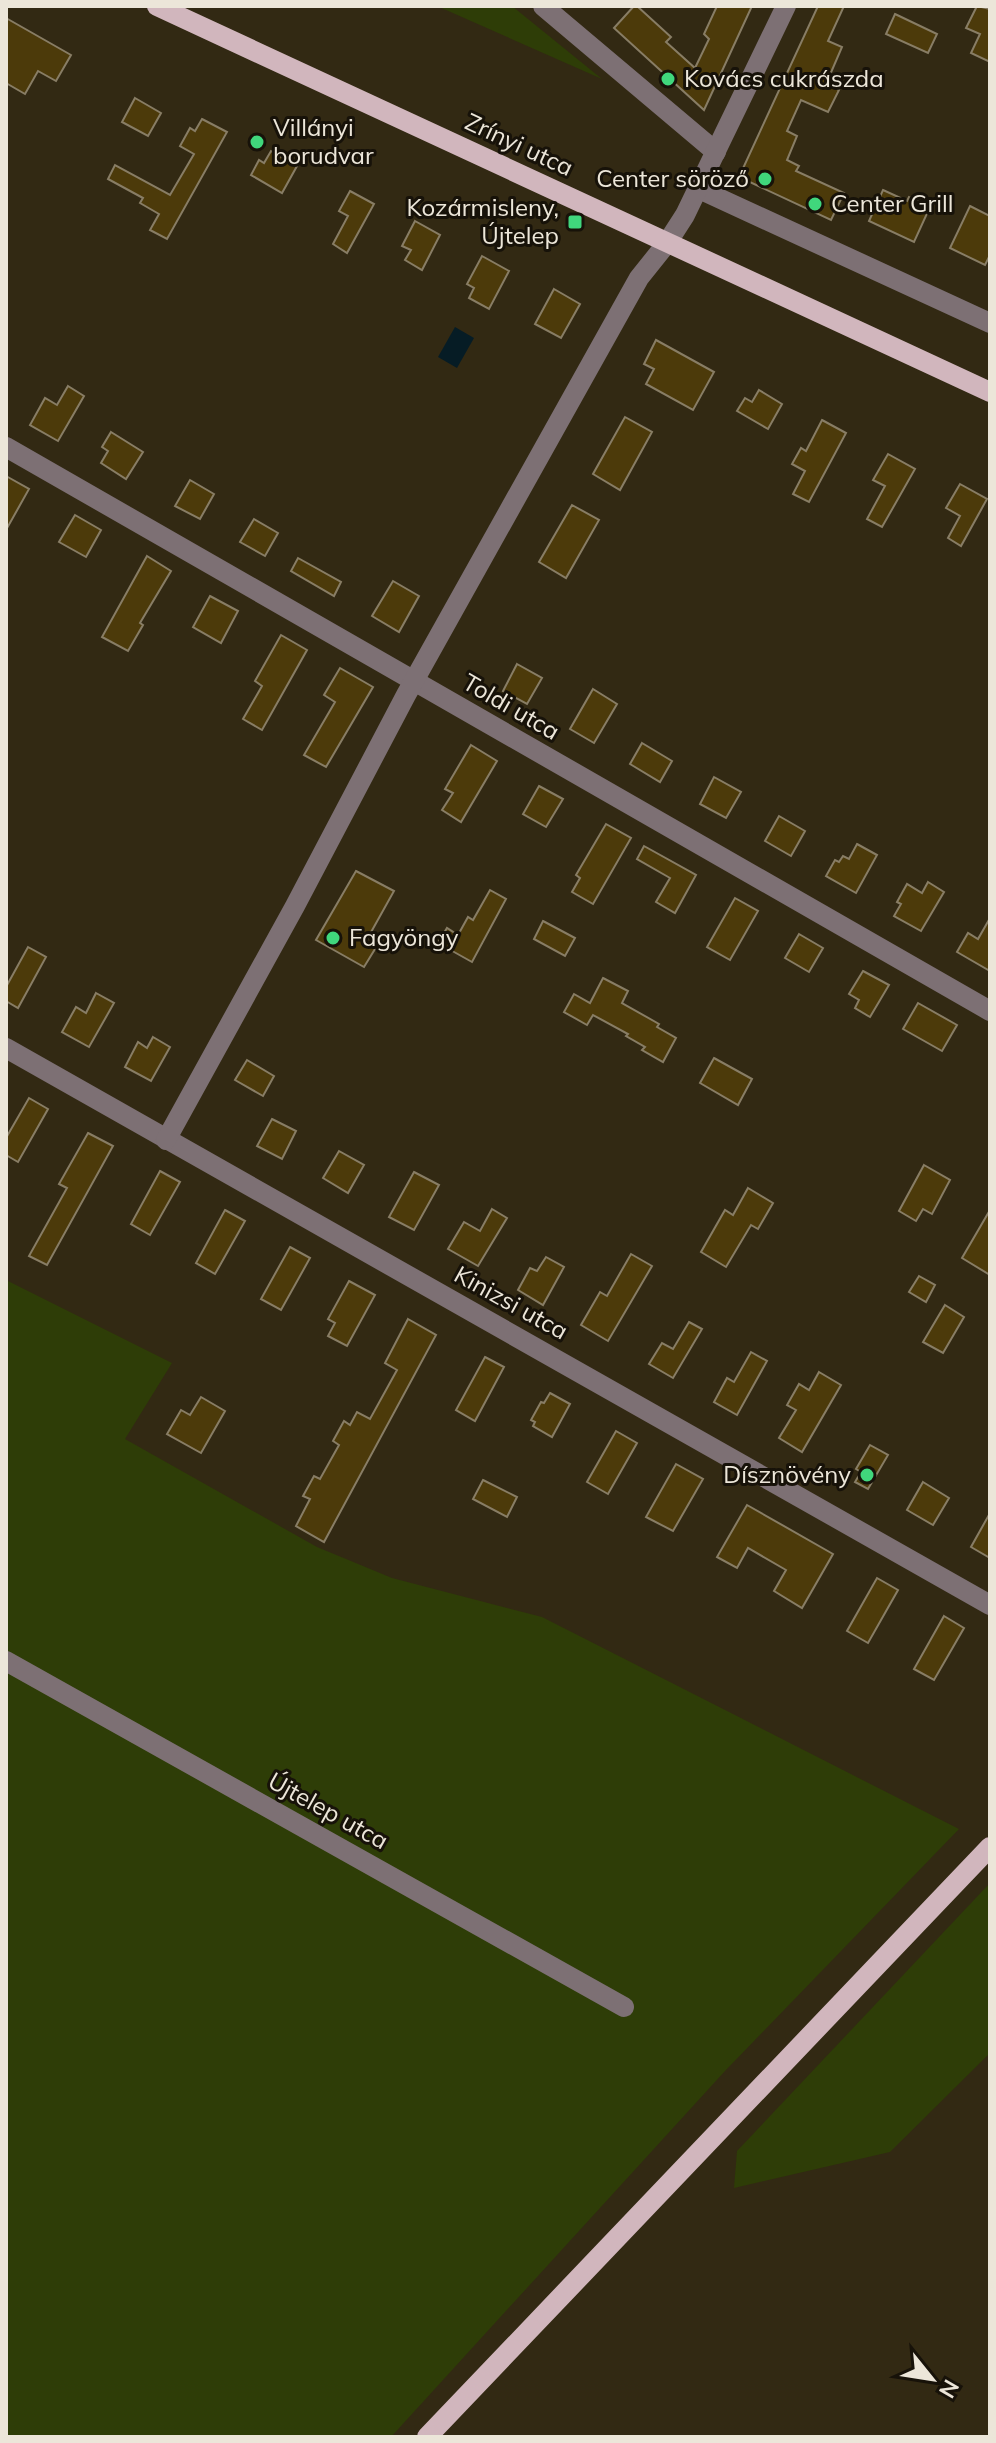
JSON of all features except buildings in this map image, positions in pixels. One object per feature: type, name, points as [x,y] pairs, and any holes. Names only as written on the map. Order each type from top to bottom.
[{"type":"main road","name":"Zrínyi utca","points":[[157,6],[990,392]]},
{"type":"main road","points":[[427,2437],[990,1847]]},
{"type":"street","points":[[543,6],[716,152]]},
{"type":"street","points":[[166,1140],[288,920],[414,681],[639,278],[667,243],[699,189],[786,6]]},
{"type":"street","points":[[699,189],[990,323]]},
{"type":"street","name":"Toldi utca","points":[[6,447],[990,1011]]},
{"type":"street","name":"Kinizsi utca","points":[[6,1048],[990,1605]]},
{"type":"street","name":"Újtelep utca","points":[[6,1661],[624,2007]]},
{"type":"green space","points":[[437,6],[512,6],[602,79]]},
{"type":"green space","points":[[6,1280],[172,1363],[125,1439],[317,1547],[392,1578],[542,1617],[959,1829],[725,2071],[391,2437],[6,2437]]},
{"type":"green space","points":[[990,1883],[990,2053],[890,2152],[734,2188],[737,2151]]},
{"type":"water","points":[[455,327],[474,338],[457,368],[438,357]]},
{"type":"place","name":"Kovács cukrászda","points":[[668,79]]},
{"type":"place","name":"Villányi borudvar","points":[[257,142]]},
{"type":"place","name":"Center söröző","points":[[765,179]]},
{"type":"place","name":"Center Grill","points":[[815,204]]},
{"type":"place","name":"Kozármisleny, Újtelep","points":[[575,222]]},
{"type":"place","name":"Fagyöngy","points":[[333,938]]},
{"type":"place","name":"Dísznövény","points":[[867,1475]]}]
